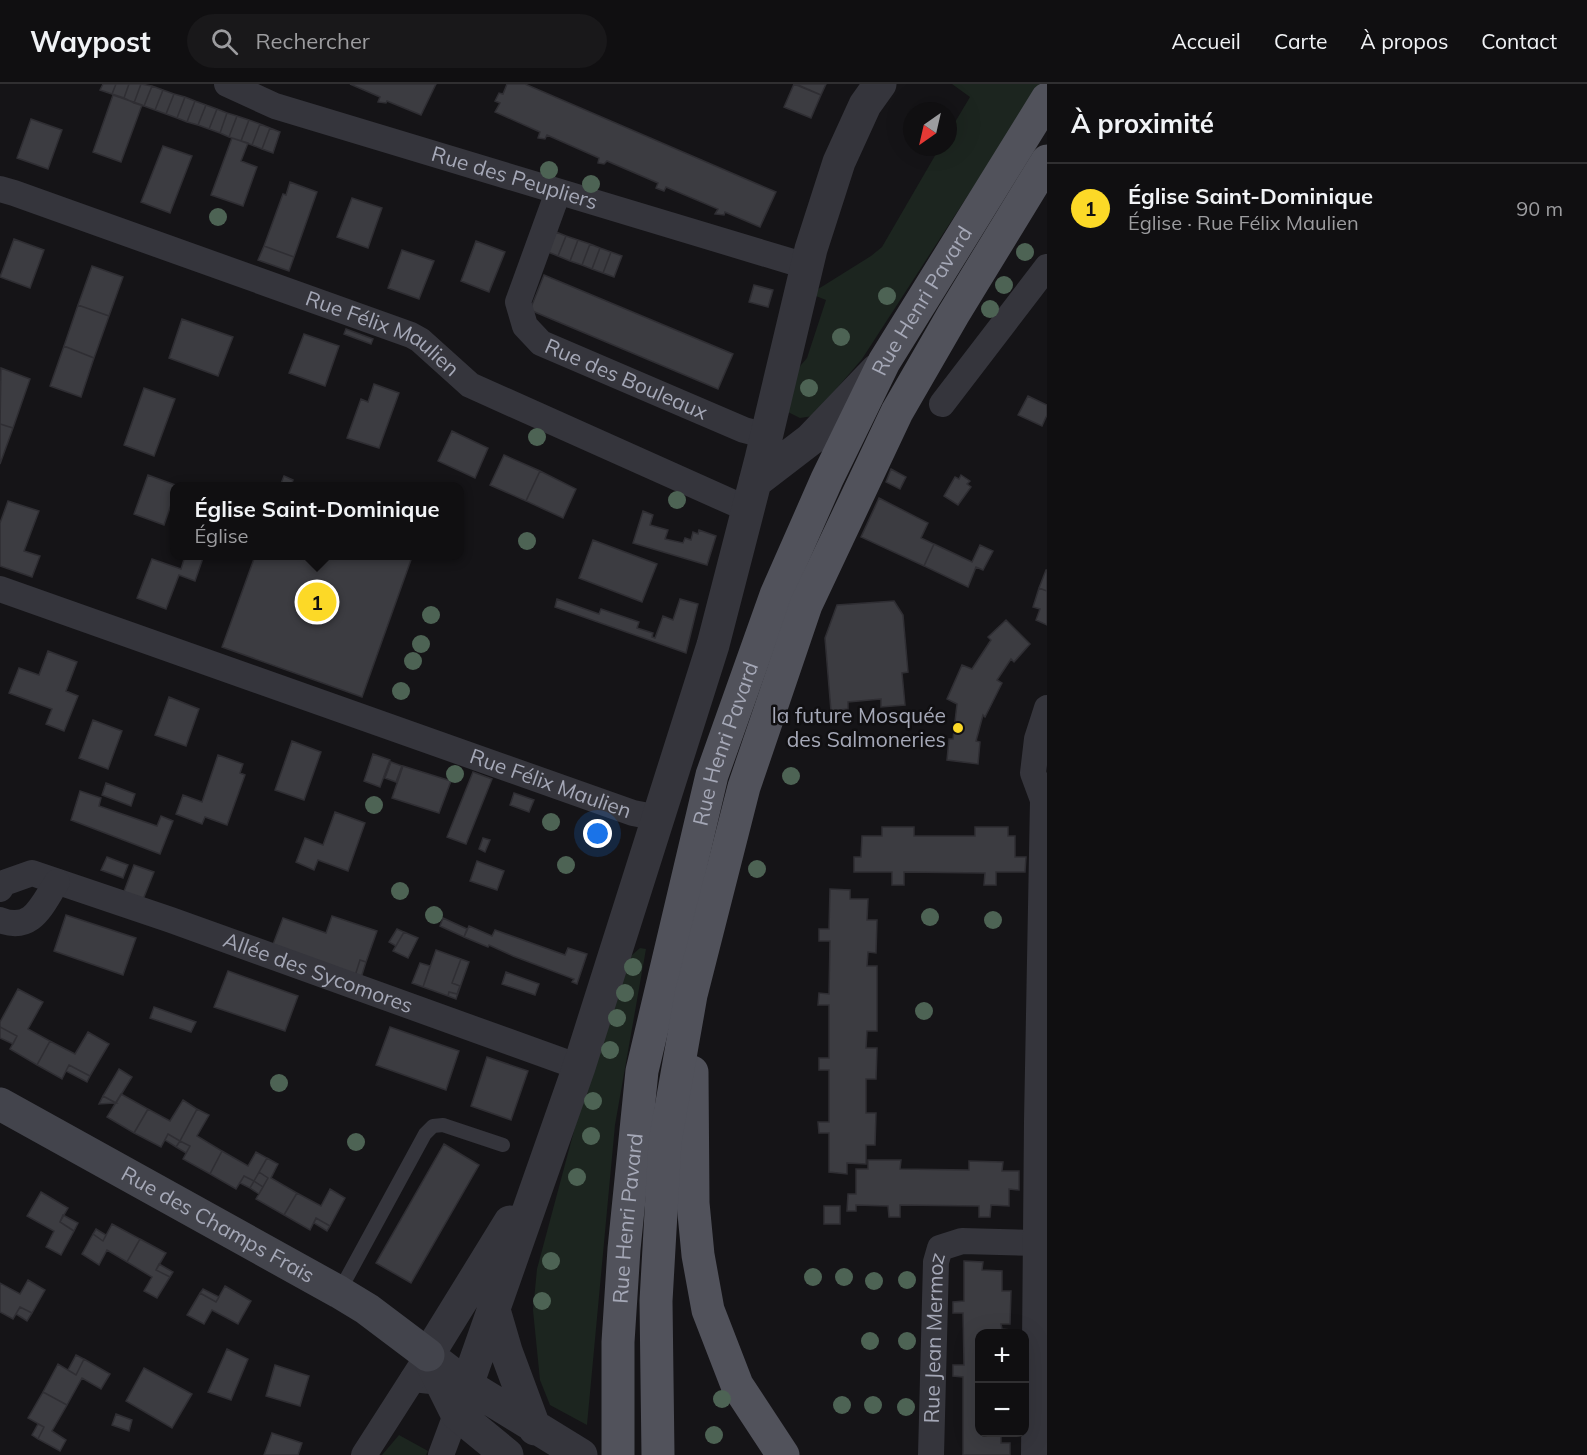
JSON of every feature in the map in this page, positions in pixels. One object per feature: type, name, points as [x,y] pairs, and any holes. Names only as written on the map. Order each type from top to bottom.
[{"type":"main road","name":"Rue Henri Pavard","points":[[618,1455],[618,1342],[623,1260],[642,1071],[711,775],[776,595],[827,478],[884,362],[1047,99]]},
{"type":"main road","name":"Rue Henri Pavard","points":[[658,1455],[656,1301],[665,1142],[691,995],[744,787],[806,605],[897,412],[1047,161]]},
{"type":"main road","points":[[691,995],[693,1203],[698,1255],[708,1310],[738,1385],[783,1455]]},
{"type":"main road","name":"Rue des Champs Frais","points":[[0,1104],[367,1309],[420,1367]]},
{"type":"street","name":"Rue des Peupliers","points":[[227,84],[275,106],[806,266]]},
{"type":"street","name":"Rue Henri Pavard","points":[[441,1455],[579,1066],[713,645],[770,423],[806,266],[839,162],[865,105],[879,84]]},
{"type":"street","name":"Rue Félix Maulien","points":[[0,189],[411,335],[420,340],[470,385],[736,504],[751,495]]},
{"type":"street","name":"Rue des Bouleaux","points":[[558,192],[518,302],[525,326],[541,343],[744,430],[770,423]]},
{"type":"street","points":[[942,404],[1047,267]]},
{"type":"street","points":[[751,495],[811,439],[884,362]]},
{"type":"street","points":[[770,423],[789,429],[820,429]]},
{"type":"street","name":"Rue Félix Maulien","points":[[0,589],[633,813],[659,818]]},
{"type":"street","points":[[1034,1455],[1037,1098],[1046,799],[1033,773],[1037,739],[1047,708]]},
{"type":"street","name":"Allée des Sycomores","points":[[0,890],[4,883],[32,873],[171,920],[579,1066]]},
{"type":"street","points":[[0,920],[8,923],[23,922],[33,918],[57,882]]},
{"type":"street","name":"Rue Henri Pavard","points":[[364,1455],[546,1164]]},
{"type":"street","name":"Rue Jean Mermoz","points":[[931,1455],[936,1262],[940,1248],[962,1241],[1037,1243]]},
{"type":"street","points":[[494,1310],[506,1351],[558,1442]]},
{"type":"street","points":[[420,1367],[462,1399],[558,1442]]},
{"type":"street","points":[[462,1399],[507,1455]]},
{"type":"lane","points":[[339,1292],[425,1134],[432,1126],[443,1125],[503,1145]]},
{"type":"shaded area","points":[[952,84],[1040,84],[862,359],[813,416],[800,418],[788,412],[795,372],[807,358],[826,300],[816,296],[815,291],[882,247],[935,156],[957,156],[957,119],[970,97]]},
{"type":"shaded area","points":[[640,948],[646,949],[615,1125],[587,1425],[550,1405],[540,1380],[533,1310],[537,1269],[609,1000],[624,962]]},
{"type":"shaded area","points":[[399,1435],[428,1451],[426,1455],[382,1455]]},
{"type":"building","points":[[103,84],[116,84],[112,94],[100,90]]},
{"type":"building","points":[[116,84],[129,84],[124,98],[112,94]]},
{"type":"building","points":[[129,84],[141,84],[134,103],[124,98]]},
{"type":"building","points":[[141,84],[152,86],[144,106],[134,103]]},
{"type":"building","points":[[350,84],[436,84],[421,115],[387,101],[386,103],[378,102],[380,97]]},
{"type":"building","points":[[507,84],[525,84],[776,192],[760,227],[725,212],[724,215],[715,214],[718,209],[666,187],[664,191],[656,188],[658,183],[607,161],[604,164],[598,163],[599,158],[547,135],[545,139],[538,138],[540,132],[495,112],[500,103],[495,101],[499,93],[503,94]]},
{"type":"building","points":[[794,84],[821,95],[811,118],[784,107]]},
{"type":"building","points":[[796,84],[826,84],[821,95]]},
{"type":"building","points":[[152,86],[163,90],[155,110],[144,106]]},
{"type":"building","points":[[163,90],[174,94],[166,114],[155,110]]},
{"type":"building","points":[[174,94],[185,97],[177,118],[166,114]]},
{"type":"building","points":[[113,95],[142,105],[121,162],[93,152]]},
{"type":"building","points":[[185,97],[195,101],[187,122],[177,118]]},
{"type":"building","points":[[195,101],[206,105],[198,125],[187,122]]},
{"type":"building","points":[[206,105],[217,109],[209,129],[198,125]]},
{"type":"building","points":[[217,109],[227,113],[220,133],[209,129]]},
{"type":"building","points":[[227,113],[237,116],[229,137],[220,133]]},
{"type":"building","points":[[237,116],[249,120],[241,141],[229,137]]},
{"type":"building","points":[[31,119],[62,130],[48,169],[17,158]]},
{"type":"building","points":[[249,120],[260,124],[252,145],[241,141]]},
{"type":"building","points":[[260,124],[270,128],[262,149],[252,145]]},
{"type":"building","points":[[270,128],[280,132],[273,153],[262,149]]},
{"type":"building","points":[[232,138],[248,143],[241,161],[257,167],[243,206],[211,195]]},
{"type":"building","points":[[163,146],[192,156],[170,213],[141,202]]},
{"type":"building","points":[[290,182],[317,192],[294,257],[264,246],[283,194],[286,195]]},
{"type":"building","points":[[352,198],[382,208],[368,248],[337,237]]},
{"type":"building","points":[[556,232],[566,236],[558,256],[548,252]]},
{"type":"building","points":[[566,236],[578,240],[570,261],[558,256]]},
{"type":"building","points":[[14,239],[44,250],[30,288],[0,277]]},
{"type":"building","points":[[578,240],[590,244],[582,265],[570,261]]},
{"type":"building","points":[[476,241],[505,252],[489,292],[461,281]]},
{"type":"building","points":[[590,244],[600,248],[592,269],[582,265]]},
{"type":"building","points":[[264,246],[294,257],[289,271],[258,260]]},
{"type":"building","points":[[600,248],[611,252],[603,273],[592,269]]},
{"type":"building","points":[[402,250],[434,261],[419,299],[388,288]]},
{"type":"building","points":[[611,252],[622,256],[614,277],[603,273]]},
{"type":"building","points":[[92,266],[123,277],[109,316],[78,305]]},
{"type":"building","points":[[544,275],[733,354],[718,389],[530,310]]},
{"type":"building","points":[[754,285],[773,290],[768,307],[749,302]]},
{"type":"building","points":[[78,305],[109,316],[94,358],[64,346]]},
{"type":"building","points":[[182,319],[233,337],[218,376],[169,358]]},
{"type":"building","points":[[346,329],[373,339],[371,344],[344,334]]},
{"type":"building","points":[[304,334],[339,346],[325,386],[289,373]]},
{"type":"building","points":[[64,346],[94,358],[81,397],[50,386]]},
{"type":"building","points":[[1,368],[30,379],[13,428],[0,424]]},
{"type":"building","points":[[374,384],[399,393],[379,448],[347,438],[361,399],[368,402]]},
{"type":"building","points":[[144,388],[175,399],[154,456],[124,445]]},
{"type":"building","points":[[1028,396],[1047,405],[1047,415],[1042,426],[1018,415]]},
{"type":"building","points":[[0,424],[13,428],[0,464]]},
{"type":"building","points":[[452,431],[488,448],[475,478],[438,461]]},
{"type":"building","points":[[504,455],[540,471],[526,501],[490,485]]},
{"type":"building","points":[[891,469],[906,477],[900,489],[886,482]]},
{"type":"building","points":[[540,471],[576,489],[563,518],[526,501]]},
{"type":"building","points":[[148,475],[170,483],[170,508],[164,525],[134,514]]},
{"type":"building","points":[[961,475],[970,481],[967,484],[971,487],[958,505],[944,496],[955,477],[959,479]]},
{"type":"building","points":[[284,476],[293,480],[292,482],[282,482]]},
{"type":"building","points":[[879,498],[928,523],[921,538],[934,544],[924,566],[861,537]]},
{"type":"building","points":[[8,501],[39,511],[24,551],[40,556],[32,577],[0,566],[0,523]]},
{"type":"building","points":[[643,511],[653,515],[650,525],[668,530],[665,539],[683,543],[685,538],[691,540],[693,532],[698,534],[699,530],[716,536],[707,565],[633,543]]},
{"type":"building","points":[[593,540],[657,564],[642,602],[579,578]]},
{"type":"building","points":[[934,544],[972,562],[980,545],[993,551],[983,570],[976,567],[968,587],[924,566]]},
{"type":"building","points":[[152,559],[181,569],[184,560],[202,560],[195,581],[179,575],[166,609],[137,598]]},
{"type":"building","points":[[254,560],[411,560],[362,697],[222,647]]},
{"type":"building","points":[[1047,570],[1047,591],[1039,588]]},
{"type":"building","points":[[1039,588],[1047,591],[1047,625],[1036,620],[1040,609],[1033,607]]},
{"type":"building","points":[[557,599],[599,614],[601,609],[639,622],[637,628],[653,633],[652,637],[655,638],[663,616],[673,620],[680,599],[698,604],[686,653],[555,607]]},
{"type":"building","points":[[894,601],[903,615],[908,672],[902,673],[905,705],[881,707],[881,699],[848,702],[848,709],[831,711],[825,638],[837,605]]},
{"type":"building","points":[[1006,620],[1030,644],[1014,662],[1011,659],[997,680],[1002,683],[985,717],[983,715],[976,741],[980,742],[978,764],[947,760],[949,739],[953,739],[957,704],[947,699],[962,665],[972,669],[991,640],[988,637]]},
{"type":"building","points":[[48,651],[77,662],[66,691],[78,696],[64,731],[46,724],[52,709],[9,693],[19,668],[39,675]]},
{"type":"building","points":[[169,697],[199,709],[186,746],[155,735]]},
{"type":"building","points":[[93,720],[122,731],[108,769],[79,758]]},
{"type":"building","points":[[292,741],[321,752],[304,800],[275,790]]},
{"type":"building","points":[[373,754],[390,760],[380,787],[364,781]]},
{"type":"building","points":[[218,755],[243,764],[240,773],[245,775],[227,825],[205,817],[202,824],[176,814],[183,795],[202,802]]},
{"type":"building","points":[[391,762],[402,766],[396,782],[385,778]]},
{"type":"building","points":[[403,766],[451,781],[439,813],[392,798]]},
{"type":"building","points":[[473,772],[492,779],[466,844],[447,837]]},
{"type":"building","points":[[106,783],[135,794],[131,806],[102,795]]},
{"type":"building","points":[[80,791],[101,798],[99,806],[157,826],[161,816],[173,821],[160,854],[71,820]]},
{"type":"building","points":[[514,793],[534,800],[529,812],[510,805]]},
{"type":"building","points":[[335,812],[365,823],[348,871],[318,860],[314,870],[296,862],[305,838],[323,845]]},
{"type":"building","points":[[882,827],[914,827],[914,836],[975,836],[975,827],[1008,827],[1008,836],[1015,836],[1015,857],[1026,857],[1025,872],[996,872],[996,885],[984,885],[985,873],[904,872],[904,885],[892,885],[892,872],[854,872],[854,857],[861,857],[862,836],[882,836]]},
{"type":"building","points":[[483,838],[490,840],[485,852],[479,849]]},
{"type":"building","points":[[107,857],[128,865],[123,878],[101,870]]},
{"type":"building","points":[[477,861],[504,871],[497,890],[470,881]]},
{"type":"building","points":[[134,865],[154,872],[142,902],[123,894]]},
{"type":"building","points":[[830,889],[850,890],[850,899],[868,899],[867,920],[877,920],[876,953],[868,952],[867,966],[877,966],[877,1031],[867,1031],[866,1048],[877,1048],[876,1079],[866,1079],[866,1113],[876,1113],[875,1145],[866,1145],[866,1164],[847,1163],[847,1174],[829,1172],[829,1133],[819,1133],[818,1122],[829,1122],[829,1070],[819,1070],[819,1058],[829,1058],[829,1005],[818,1005],[819,993],[829,994],[830,941],[819,941],[819,929],[829,929]]},
{"type":"building","points":[[66,915],[136,938],[123,975],[54,951]]},
{"type":"building","points":[[332,916],[377,931],[366,962],[360,960],[355,976],[272,947],[283,918],[326,933]]},
{"type":"building","points":[[443,918],[467,929],[464,937],[440,926]]},
{"type":"building","points":[[469,926],[492,936],[495,930],[565,955],[568,948],[587,954],[577,984],[572,982],[574,979],[464,937]]},
{"type":"building","points":[[397,929],[404,932],[396,946],[389,942]]},
{"type":"building","points":[[404,932],[418,938],[408,958],[393,951]]},
{"type":"building","points":[[436,950],[461,959],[452,983],[460,986],[457,994],[449,992],[448,996],[423,987]]},
{"type":"building","points":[[461,959],[469,962],[456,999],[448,996],[449,992],[457,994],[460,986],[452,983]]},
{"type":"building","points":[[360,960],[366,962],[361,978],[355,976]]},
{"type":"building","points":[[420,963],[430,966],[423,987],[412,983]]},
{"type":"building","points":[[228,971],[298,996],[285,1031],[214,1007]]},
{"type":"building","points":[[506,972],[539,984],[535,995],[502,984]]},
{"type":"building","points":[[18,989],[43,1002],[28,1029],[50,1041],[37,1065],[10,1049],[17,1036],[0,1027],[0,1022]]},
{"type":"building","points":[[154,1007],[196,1022],[191,1032],[150,1018]]},
{"type":"building","points":[[0,1027],[17,1036],[13,1044],[0,1038]]},
{"type":"building","points":[[390,1027],[459,1051],[446,1090],[376,1065]]},
{"type":"building","points":[[88,1032],[109,1044],[90,1076],[69,1065],[62,1079],[37,1065],[50,1041],[75,1054]]},
{"type":"building","points":[[487,1057],[528,1071],[511,1120],[471,1106]]},
{"type":"building","points":[[69,1065],[90,1076],[87,1082],[66,1071]]},
{"type":"building","points":[[119,1069],[132,1077],[116,1103],[103,1096]]},
{"type":"building","points":[[121,1094],[148,1109],[134,1133],[107,1117]]},
{"type":"building","points":[[103,1096],[116,1103],[99,1104]]},
{"type":"building","points":[[183,1100],[197,1109],[180,1141],[168,1134],[161,1147],[134,1133],[148,1109],[170,1121]]},
{"type":"building","points":[[197,1109],[209,1115],[197,1136],[222,1151],[210,1174],[183,1159],[190,1146],[180,1141]]},
{"type":"building","points":[[168,1134],[180,1141],[176,1147],[165,1140]]},
{"type":"building","points":[[180,1141],[190,1146],[186,1153],[176,1147]]},
{"type":"building","points":[[444,1144],[479,1165],[411,1283],[376,1263]]},
{"type":"building","points":[[222,1151],[248,1166],[256,1152],[267,1158],[254,1181],[244,1176],[236,1189],[210,1174]]},
{"type":"building","points":[[267,1158],[278,1164],[271,1178],[297,1193],[284,1215],[256,1199],[268,1178],[259,1172]]},
{"type":"building","points":[[868,1160],[901,1160],[900,1169],[969,1170],[969,1161],[1003,1162],[1002,1171],[1019,1171],[1019,1190],[1009,1189],[1009,1206],[991,1205],[990,1217],[979,1217],[979,1206],[900,1205],[900,1217],[889,1217],[888,1206],[856,1205],[856,1211],[847,1211],[848,1194],[856,1194],[856,1169],[868,1169]]},
{"type":"building","points":[[259,1172],[268,1178],[263,1187],[254,1181]]},
{"type":"building","points":[[244,1176],[254,1181],[250,1188],[240,1183]]},
{"type":"building","points":[[254,1181],[263,1187],[259,1194],[250,1188]]},
{"type":"building","points":[[330,1189],[345,1198],[330,1226],[316,1218],[310,1230],[284,1215],[297,1193],[321,1206]]},
{"type":"building","points":[[41,1192],[68,1208],[60,1222],[74,1231],[61,1255],[46,1247],[54,1231],[27,1216]]},
{"type":"building","points":[[824,1206],[840,1206],[840,1224],[824,1224]]},
{"type":"building","points":[[63,1215],[78,1223],[74,1231],[60,1222]]},
{"type":"building","points":[[316,1218],[330,1226],[327,1231],[314,1223]]},
{"type":"building","points":[[112,1224],[140,1239],[127,1262],[107,1250],[99,1265],[82,1254],[93,1234],[103,1241]]},
{"type":"building","points":[[96,1229],[106,1235],[103,1241],[93,1234]]},
{"type":"building","points":[[140,1239],[166,1253],[156,1270],[170,1277],[157,1298],[144,1291],[152,1277],[127,1262]]},
{"type":"building","points":[[964,1261],[983,1262],[982,1270],[1002,1271],[1002,1291],[1011,1291],[1010,1324],[1001,1324],[1002,1329],[975,1329],[975,1437],[1001,1437],[1001,1443],[1010,1443],[1010,1455],[963,1455],[963,1377],[953,1376],[953,1365],[964,1365],[963,1313],[953,1313],[953,1302],[964,1301]]},
{"type":"building","points":[[159,1264],[173,1272],[170,1277],[156,1270]]},
{"type":"building","points":[[28,1280],[45,1290],[32,1313],[20,1307],[13,1319],[0,1312],[0,1283],[20,1294]]},
{"type":"building","points":[[225,1286],[251,1301],[238,1324],[212,1310],[204,1324],[187,1315],[200,1293],[216,1302]]},
{"type":"building","points":[[203,1289],[219,1297],[216,1302],[200,1293]]},
{"type":"building","points":[[20,1307],[32,1313],[27,1321],[16,1314]]},
{"type":"building","points":[[227,1349],[248,1359],[231,1400],[208,1392]]},
{"type":"building","points":[[76,1355],[84,1359],[76,1375],[68,1370]]},
{"type":"building","points":[[84,1359],[110,1374],[101,1389],[82,1378],[67,1405],[43,1392],[58,1364],[76,1375]]},
{"type":"building","points":[[275,1365],[309,1376],[300,1406],[266,1396]]},
{"type":"building","points":[[144,1368],[192,1394],[172,1428],[126,1401]]},
{"type":"building","points":[[43,1392],[67,1405],[52,1431],[66,1440],[60,1451],[38,1439],[44,1427],[28,1418]]},
{"type":"building","points":[[116,1414],[132,1420],[129,1431],[112,1425]]},
{"type":"building","points":[[38,1424],[44,1427],[38,1439],[32,1435]]},
{"type":"building","points":[[272,1433],[302,1443],[298,1455],[264,1455]]},
{"type":"place","name":"Église Saint-Dominique","points":[[317,602]]},
{"type":"place","name":"la future Mosquée des Salmoneries","points":[[958,728]]}]
